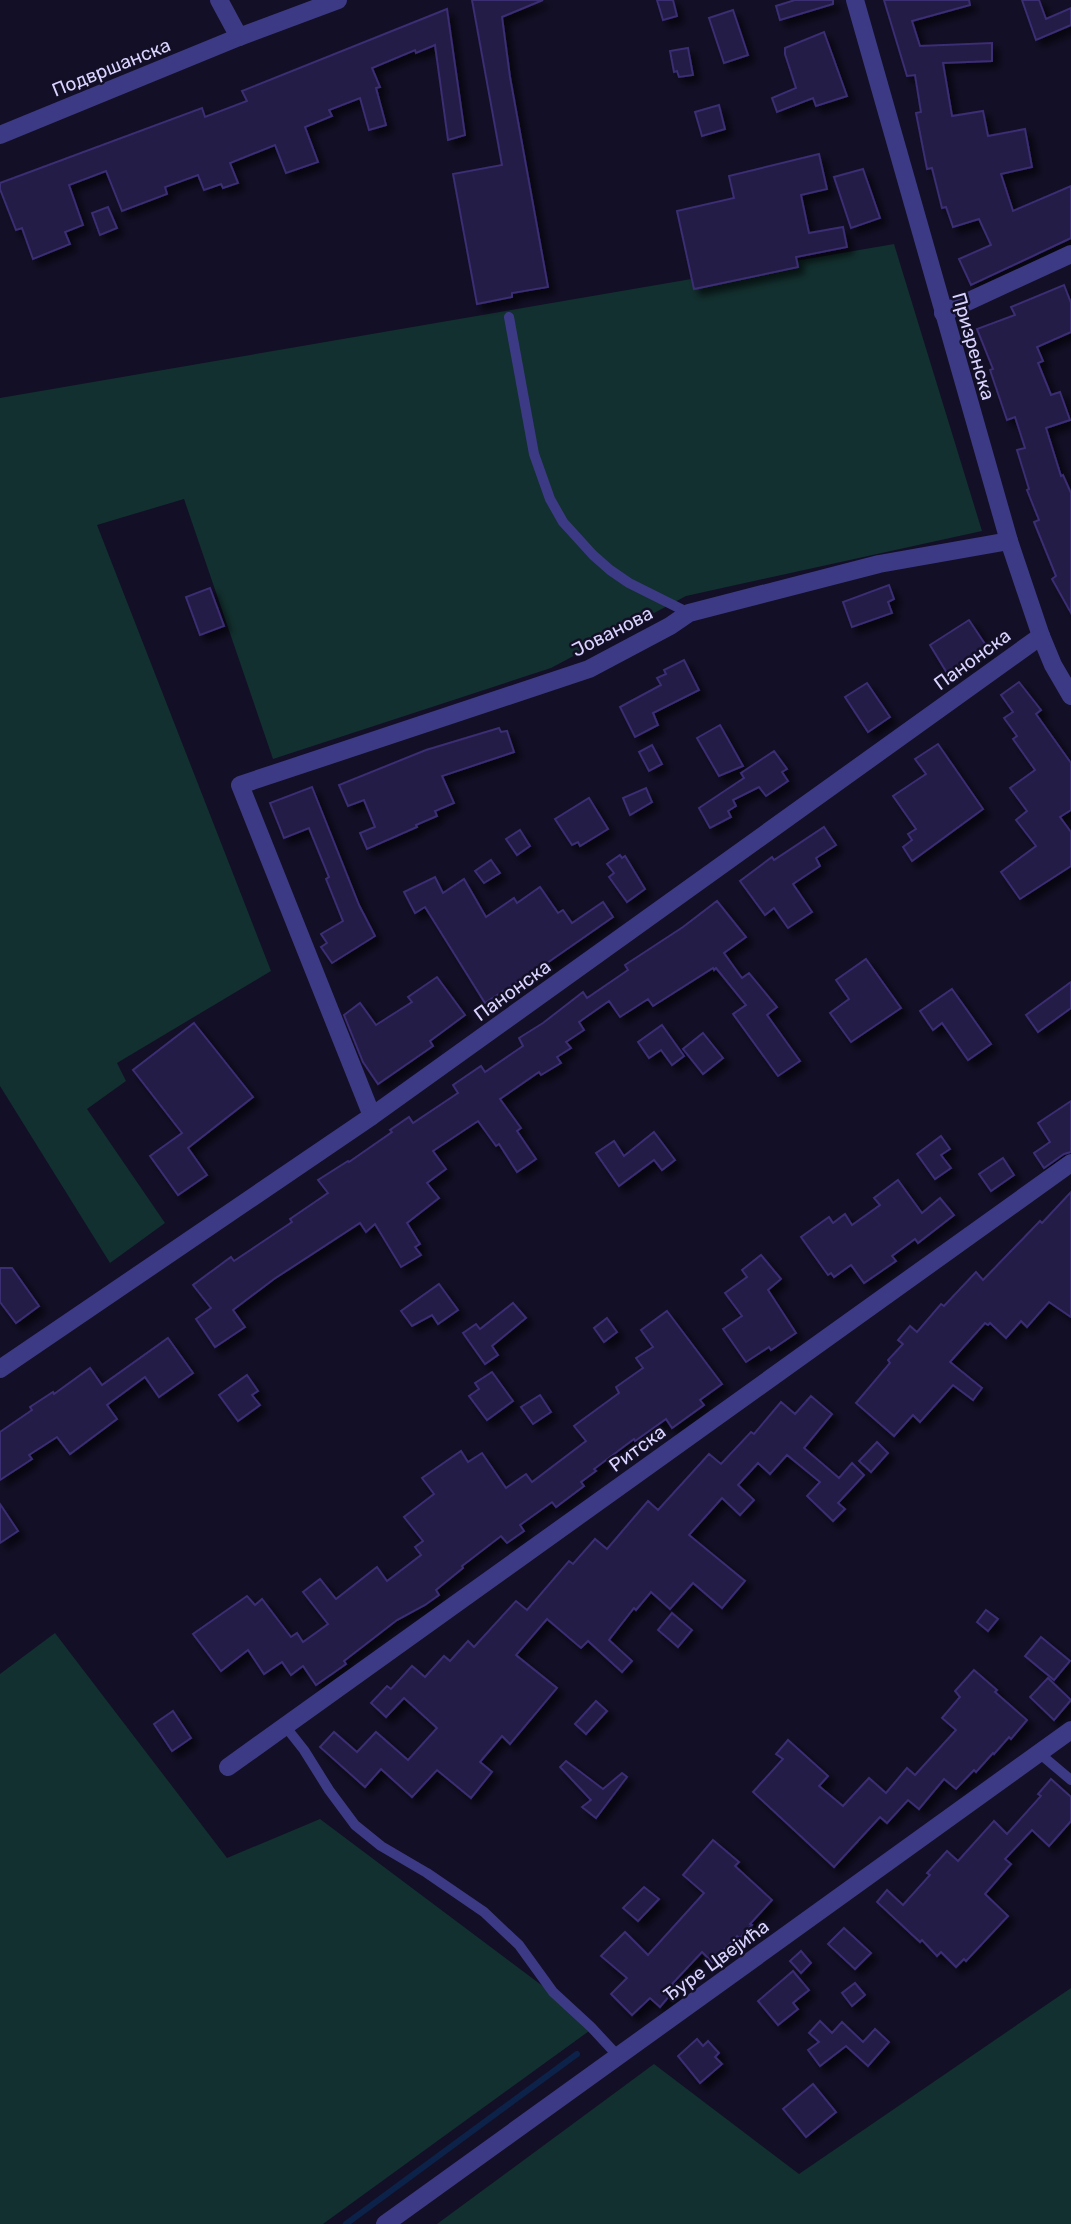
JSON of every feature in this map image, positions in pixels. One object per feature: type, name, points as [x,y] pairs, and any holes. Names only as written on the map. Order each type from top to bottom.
[{"type":"street","points":[[219,0],[239,37]]},
{"type":"street","name":"Подвршанска","points":[[0,135],[239,37],[338,0]]},
{"type":"street","name":"Призренска","points":[[855,0],[1009,541],[1041,636],[1053,665],[1071,696]]},
{"type":"street","points":[[943,313],[1071,254]]},
{"type":"street","name":"Јованова","points":[[372,1116],[240,785],[589,669],[670,626],[689,612],[879,564],[1009,541]]},
{"type":"street","name":"Панонска","points":[[0,1368],[372,1116],[1041,636]]},
{"type":"street","name":"Ритска","points":[[228,1767],[1071,1163]]},
{"type":"street","name":"Ђуре Цвејића","points":[[385,2224],[1071,1730]]},
{"type":"lane","points":[[509,317],[534,454],[545,488],[563,522],[593,555],[629,583],[689,612]]},
{"type":"lane","points":[[285,1726],[355,1825],[381,1846],[484,1912],[519,1945],[553,1992],[618,2056]]},
{"type":"lane","points":[[1039,1753],[1071,1780]]},
{"type":"green space","points":[[894,244],[982,531],[686,596],[551,668],[273,759],[184,499],[97,525],[271,971],[117,1063],[126,1081],[87,1109],[165,1223],[110,1263],[0,1086],[0,398]]},
{"type":"green space","points":[[55,1633],[227,1858],[320,1819],[596,2026],[323,2224],[0,2224],[0,1674]]},
{"type":"green space","points":[[1071,1988],[1071,2224],[437,2224],[654,2064],[799,2174]]},
{"type":"building","points":[[472,0],[543,0],[502,17],[510,77],[548,287],[512,293],[512,297],[477,304],[453,174],[502,165]]},
{"type":"building","points":[[657,0],[673,0],[677,16],[663,20]]},
{"type":"building","points":[[795,0],[833,0],[833,4],[780,20],[776,6]]},
{"type":"building","points":[[884,0],[969,0],[970,5],[912,21],[920,46],[992,43],[992,61],[943,63],[952,116],[983,111],[988,136],[1025,129],[1032,167],[1001,174],[1013,211],[1071,186],[1071,238],[971,285],[959,259],[991,245],[979,219],[953,227],[946,207],[942,208],[932,168],[927,169],[916,113],[921,112],[915,75],[907,76]]},
{"type":"building","points":[[1022,0],[1039,0],[1046,19],[1071,8],[1071,25],[1036,40]]},
{"type":"building","points":[[447,9],[465,135],[448,140],[435,45],[416,53],[415,50],[372,68],[380,87],[376,88],[386,125],[369,130],[360,98],[329,110],[332,116],[305,127],[318,162],[286,173],[275,145],[230,163],[238,183],[223,188],[221,184],[204,190],[198,175],[165,187],[167,194],[122,211],[106,171],[69,185],[83,225],[65,232],[70,244],[33,259],[22,228],[16,230],[0,183],[202,108],[205,117],[247,101],[242,91]]},
{"type":"building","points":[[733,10],[748,55],[724,63],[709,18]]},
{"type":"building","points":[[824,32],[847,96],[816,106],[813,98],[777,112],[772,98],[796,88],[785,48]]},
{"type":"building","points":[[688,48],[693,75],[679,77],[677,71],[674,72],[670,51]]},
{"type":"building","points":[[719,105],[725,129],[702,136],[695,112]]},
{"type":"building","points":[[819,154],[827,189],[801,195],[809,233],[843,227],[847,247],[796,257],[798,267],[694,289],[677,211],[734,198],[729,176]]},
{"type":"building","points":[[863,169],[880,218],[851,228],[834,177]]},
{"type":"building","points":[[108,207],[117,228],[100,235],[92,213]]},
{"type":"building","points":[[1064,285],[1071,303],[1071,332],[1037,347],[1043,361],[1038,363],[1051,395],[1060,392],[1070,420],[1046,428],[1061,476],[1063,475],[1071,493],[1071,613],[1052,579],[1056,576],[1034,522],[1039,520],[1027,490],[1029,489],[1017,450],[1025,448],[1015,417],[1007,420],[990,370],[993,369],[977,329],[1015,315],[1011,307]]},
{"type":"building","points":[[889,585],[894,599],[888,602],[892,613],[852,627],[843,602]]},
{"type":"building","points":[[210,588],[224,626],[200,635],[186,597]]},
{"type":"building","points":[[969,620],[987,647],[947,673],[930,645]]},
{"type":"building","points":[[684,660],[699,690],[653,713],[658,725],[635,737],[620,707],[661,685],[657,678],[666,674],[664,670]]},
{"type":"building","points":[[1019,682],[1041,710],[1036,714],[1071,763],[1071,810],[1060,817],[1071,832],[1071,866],[1020,899],[1001,872],[1036,846],[1016,820],[1027,811],[1010,788],[1035,770],[1013,739],[1017,736],[1004,718],[1013,712],[1001,695]]},
{"type":"building","points":[[867,683],[890,717],[868,732],[845,697]]},
{"type":"building","points":[[720,725],[743,766],[719,776],[697,738]]},
{"type":"building","points":[[499,728],[501,732],[507,731],[514,752],[442,776],[454,803],[435,811],[437,816],[416,825],[417,827],[367,849],[360,833],[375,827],[364,800],[348,806],[339,785],[426,750]]},
{"type":"building","points":[[938,744],[983,809],[912,861],[903,847],[912,840],[908,834],[916,829],[893,796],[926,774],[915,759]]},
{"type":"building","points":[[652,745],[662,764],[649,771],[639,752]]},
{"type":"building","points":[[774,751],[787,769],[782,772],[788,781],[766,796],[759,787],[733,800],[736,806],[728,811],[731,817],[710,828],[699,808],[744,778],[741,773]]},
{"type":"building","points":[[312,787],[359,905],[375,936],[332,963],[321,947],[327,943],[321,934],[343,921],[326,879],[329,877],[309,828],[284,838],[270,803]]},
{"type":"building","points":[[646,788],[652,802],[630,815],[623,798]]},
{"type":"building","points":[[589,798],[608,829],[580,846],[578,842],[572,845],[555,819]]},
{"type":"building","points":[[824,827],[836,845],[816,858],[820,866],[793,884],[812,912],[788,928],[774,908],[765,915],[740,881],[772,857],[774,860]]},
{"type":"building","points":[[520,830],[530,846],[517,855],[506,839]]},
{"type":"building","points":[[620,855],[622,858],[625,856],[645,889],[627,902],[609,877],[614,873],[607,864]]},
{"type":"building","points":[[491,860],[500,873],[484,883],[475,871]]},
{"type":"building","points":[[435,877],[443,893],[464,879],[486,917],[514,898],[517,903],[540,887],[558,913],[563,910],[572,923],[603,902],[613,917],[485,1003],[425,907],[415,913],[404,892]]},
{"type":"building","points":[[717,901],[746,937],[724,953],[742,978],[749,973],[777,1007],[767,1015],[800,1061],[778,1076],[733,1014],[746,1005],[716,968],[653,1006],[648,999],[620,1017],[609,1001],[579,1022],[584,1030],[566,1042],[571,1048],[557,1057],[561,1063],[541,1075],[539,1072],[500,1099],[521,1128],[517,1131],[536,1159],[517,1172],[499,1144],[496,1146],[478,1121],[433,1151],[446,1169],[427,1183],[439,1198],[407,1223],[420,1244],[415,1247],[421,1255],[401,1267],[375,1224],[366,1232],[360,1223],[274,1279],[233,1310],[245,1327],[215,1347],[196,1319],[211,1308],[193,1285],[231,1257],[234,1261],[292,1222],[290,1219],[328,1193],[318,1180],[349,1162],[409,1117],[413,1123],[458,1093],[453,1085],[481,1066],[485,1072],[523,1046],[519,1038],[583,992],[587,998],[628,970],[625,965]]},
{"type":"building","points":[[866,959],[901,1008],[851,1042],[830,1013],[849,999],[836,980]]},
{"type":"building","points":[[437,977],[465,1015],[430,1041],[433,1046],[378,1084],[363,1062],[344,1015],[360,1003],[376,1025],[412,1002],[408,997]]},
{"type":"building","points":[[1071,982],[1071,1008],[1038,1032],[1026,1015]]},
{"type":"building","points":[[952,989],[991,1044],[968,1060],[942,1023],[933,1030],[920,1011]]},
{"type":"building","points":[[194,1023],[253,1097],[188,1148],[207,1175],[178,1195],[150,1156],[182,1133],[133,1070]]},
{"type":"building","points":[[662,1025],[684,1056],[672,1065],[661,1050],[649,1058],[638,1042]]},
{"type":"building","points":[[703,1033],[723,1058],[703,1074],[683,1049]]},
{"type":"building","points":[[1071,1101],[1071,1152],[1044,1168],[1034,1153],[1050,1142],[1038,1123]]},
{"type":"building","points":[[654,1132],[675,1160],[662,1170],[654,1160],[619,1186],[596,1153],[614,1141],[624,1156]]},
{"type":"building","points":[[941,1136],[950,1149],[941,1155],[951,1168],[935,1179],[917,1154]]},
{"type":"building","points":[[1003,1158],[1014,1175],[991,1191],[979,1174]]},
{"type":"building","points":[[898,1180],[922,1213],[940,1198],[954,1215],[918,1243],[915,1239],[892,1256],[896,1261],[864,1283],[851,1265],[834,1277],[831,1273],[828,1275],[801,1237],[829,1217],[833,1223],[845,1214],[852,1225],[880,1205],[874,1198]]},
{"type":"building","points":[[1071,1192],[1071,1317],[1049,1302],[1027,1327],[1021,1321],[1006,1338],[990,1323],[985,1323],[950,1362],[982,1388],[973,1400],[953,1385],[920,1422],[913,1415],[894,1436],[856,1403],[903,1344],[898,1340],[910,1326],[917,1332],[941,1304],[944,1306],[976,1272],[983,1280]]},
{"type":"building","points":[[761,1255],[781,1279],[768,1290],[796,1333],[771,1350],[769,1347],[746,1362],[723,1329],[742,1316],[725,1293],[747,1277],[742,1270]]},
{"type":"building","points":[[0,1268],[12,1268],[39,1306],[16,1323],[0,1302]]},
{"type":"building","points":[[439,1284],[458,1310],[438,1324],[432,1315],[412,1326],[401,1311]]},
{"type":"building","points":[[513,1303],[526,1318],[492,1346],[498,1355],[485,1364],[463,1333],[476,1324],[480,1329]]},
{"type":"building","points":[[667,1311],[722,1384],[700,1400],[704,1405],[672,1428],[666,1419],[635,1441],[634,1439],[594,1469],[596,1471],[581,1482],[584,1486],[556,1507],[552,1502],[520,1525],[524,1531],[507,1543],[501,1536],[436,1590],[439,1595],[397,1620],[344,1661],[346,1664],[316,1685],[303,1666],[291,1675],[282,1662],[264,1674],[248,1650],[221,1671],[193,1634],[247,1596],[255,1605],[262,1599],[291,1637],[297,1633],[303,1642],[328,1624],[303,1592],[320,1579],[336,1599],[377,1567],[387,1581],[421,1555],[415,1547],[423,1541],[404,1517],[434,1494],[422,1478],[461,1451],[468,1462],[482,1453],[506,1488],[526,1474],[532,1482],[586,1441],[574,1426],[619,1393],[616,1387],[643,1368],[636,1358],[653,1347],[641,1330]]},
{"type":"building","points":[[607,1318],[617,1332],[604,1342],[594,1328]]},
{"type":"building","points":[[168,1338],[193,1373],[159,1397],[145,1377],[107,1405],[117,1419],[70,1454],[57,1437],[29,1455],[32,1459],[0,1480],[0,1432],[32,1410],[30,1407],[53,1392],[54,1394],[90,1368],[102,1385]]},
{"type":"building","points":[[492,1372],[513,1401],[487,1420],[469,1396],[479,1389],[475,1383]]},
{"type":"building","points":[[247,1375],[258,1391],[252,1395],[260,1405],[238,1421],[219,1395]]},
{"type":"building","points":[[540,1395],[551,1412],[533,1424],[521,1407]]},
{"type":"building","points":[[811,1396],[832,1414],[804,1448],[839,1478],[852,1463],[864,1475],[838,1503],[845,1509],[833,1521],[807,1496],[820,1482],[787,1455],[770,1474],[758,1463],[738,1485],[754,1500],[740,1515],[722,1498],[689,1535],[745,1581],[722,1608],[693,1583],[670,1609],[651,1592],[636,1610],[634,1608],[609,1640],[632,1661],[622,1672],[588,1641],[581,1648],[547,1619],[516,1655],[557,1688],[510,1744],[502,1736],[480,1762],[492,1772],[471,1798],[437,1770],[412,1797],[381,1769],[365,1787],[320,1747],[334,1732],[357,1752],[376,1732],[408,1760],[437,1728],[404,1698],[386,1717],[371,1703],[387,1686],[391,1689],[412,1666],[425,1677],[444,1656],[450,1661],[468,1641],[474,1647],[516,1601],[527,1610],[569,1561],[573,1564],[595,1539],[607,1549],[648,1501],[658,1510],[709,1454],[721,1464],[751,1432],[754,1434],[781,1402],[795,1414]]},
{"type":"building","points":[[877,1442],[888,1453],[871,1472],[859,1461]]},
{"type":"building","points":[[0,1504],[18,1531],[0,1543]]},
{"type":"building","points":[[986,1610],[998,1619],[988,1631],[977,1622]]},
{"type":"building","points":[[672,1613],[692,1630],[678,1647],[658,1630]]},
{"type":"building","points":[[1041,1637],[1070,1661],[1054,1680],[1025,1656]]},
{"type":"building","points":[[974,1670],[1027,1720],[1011,1739],[1009,1737],[956,1789],[944,1779],[919,1809],[908,1800],[887,1823],[880,1817],[834,1867],[753,1792],[783,1759],[776,1754],[788,1740],[828,1776],[819,1786],[843,1806],[869,1778],[886,1793],[907,1768],[915,1775],[956,1730],[942,1718],[960,1697],[955,1691]]},
{"type":"building","points":[[1048,1678],[1071,1700],[1054,1720],[1030,1697]]},
{"type":"building","points":[[596,1701],[607,1711],[586,1734],[575,1724]]},
{"type":"building","points":[[173,1711],[191,1738],[172,1751],[154,1724]]},
{"type":"building","points":[[566,1761],[603,1789],[622,1773],[627,1777],[596,1818],[582,1807],[591,1800],[560,1767]]},
{"type":"building","points":[[1051,1779],[1071,1797],[1071,1821],[1049,1846],[1032,1830],[1005,1859],[1011,1864],[985,1894],[1008,1916],[966,1961],[964,1959],[956,1967],[941,1952],[937,1956],[877,1902],[887,1890],[903,1905],[947,1851],[958,1861],[994,1821],[1007,1834],[1041,1796],[1038,1794]]},
{"type":"building","points":[[713,1840],[739,1862],[735,1866],[772,1900],[740,1938],[737,1936],[712,1962],[702,1952],[672,1984],[676,1988],[660,2007],[650,1998],[632,2015],[611,1994],[627,1978],[601,1956],[625,1932],[648,1955],[704,1893],[683,1875]]},
{"type":"building","points":[[644,1887],[659,1899],[638,1921],[623,1908]]},
{"type":"building","points":[[844,1928],[871,1953],[855,1969],[828,1944]]},
{"type":"building","points":[[801,1951],[811,1963],[801,1973],[790,1961]]},
{"type":"building","points":[[793,1971],[809,1990],[793,2003],[798,2009],[778,2025],[758,2001]]},
{"type":"building","points":[[855,1983],[865,1995],[852,2006],[842,1993]]},
{"type":"building","points":[[820,2021],[832,2033],[842,2022],[863,2042],[875,2029],[889,2042],[868,2066],[846,2046],[820,2066],[808,2050],[819,2042],[809,2033]]},
{"type":"building","points":[[697,2039],[703,2046],[708,2041],[719,2053],[715,2057],[722,2064],[700,2083],[678,2056]]},
{"type":"building","points":[[813,2084],[836,2112],[806,2137],[783,2109]]},
{"type":"waterway","points":[[346,2224],[577,2054]]}]
